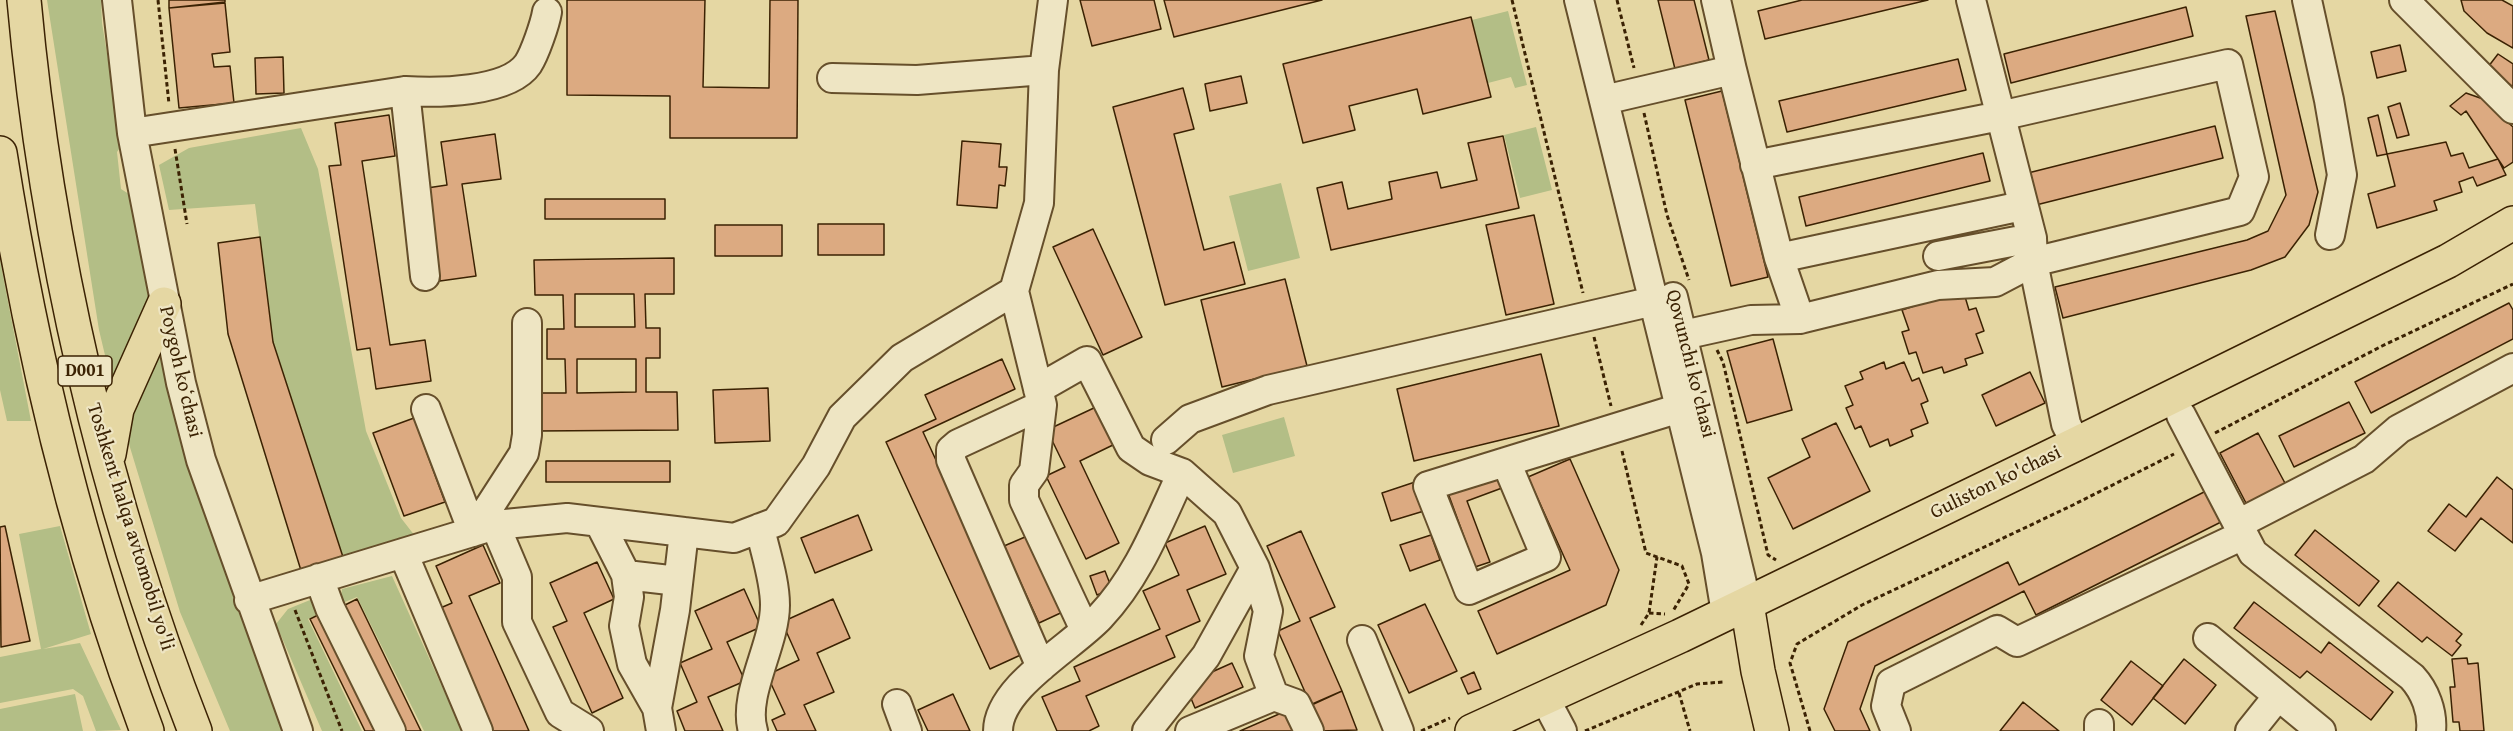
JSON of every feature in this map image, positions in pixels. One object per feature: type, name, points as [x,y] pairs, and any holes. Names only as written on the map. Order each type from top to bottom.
[{"type":"main road","name":"Toshkent halqa avtomobil yo'li","points":[[24,0],[48,196],[84,369],[108,461],[153,613],[195,731]]},
{"type":"main road","name":"D001","points":[[0,153],[32,334],[66,474],[103,600],[147,731]]},
{"type":"main road","name":"Guliston ko'chasi","points":[[1517,731],[2076,444],[2448,261],[2513,223]]},
{"type":"main road","name":"Guliston ko'chasi","points":[[1738,619],[2189,429],[2513,246]]},
{"type":"main road","points":[[108,461],[117,409],[164,304]]},
{"type":"main road","name":"Qovunchi ko'chasi","points":[[1738,619],[1737,678],[1751,731]]},
{"type":"main road","name":"Qovunchi ko'chasi","points":[[1738,619],[1772,731]]},
{"type":"main road","name":"Guliston ko'chasi","points":[[1462,724],[1553,714]]},
{"type":"street","name":"Poygoh koʻchasi","points":[[117,0],[132,133],[164,304],[201,460],[249,600],[298,731]]},
{"type":"street","points":[[1053,0],[1044,70],[1039,203],[1014,291],[1040,397],[1034,471],[1024,485],[1024,500],[1085,630]]},
{"type":"street","name":"Qovunchi ko'chasi","points":[[1579,0],[1621,96],[1654,301],[1684,335],[1680,408],[1716,553],[1738,619]]},
{"type":"street","name":"Qovunchi ko'chasi","points":[[1597,0],[1684,335],[1738,619]]},
{"type":"street","points":[[1716,0],[1779,258],[1800,319]]},
{"type":"street","points":[[1971,0],[2032,250],[2066,424],[2076,444]]},
{"type":"street","points":[[2307,0],[2329,100],[2342,175],[2330,235]]},
{"type":"street","points":[[2404,0],[2513,109]]},
{"type":"street","points":[[132,133],[405,91],[439,93],[505,81],[527,65],[547,12]]},
{"type":"street","points":[[1755,165],[2000,116],[2228,64],[2254,177],[2240,211],[2032,250],[1938,256]]},
{"type":"street","points":[[832,78],[917,80],[1044,70]]},
{"type":"street","points":[[1621,96],[1732,70]]},
{"type":"street","points":[[405,91],[425,276]]},
{"type":"street","points":[[1779,258],[2022,206]]},
{"type":"street","points":[[1684,335],[1751,320],[1800,319],[1938,285],[1995,282],[2032,250]]},
{"type":"street","points":[[249,600],[484,528],[567,518],[734,538],[776,522],[816,466],[842,417],[903,358],[1014,291]]},
{"type":"street","points":[[1166,440],[1190,419],[1268,390],[1654,301]]},
{"type":"street","points":[[484,528],[524,453],[527,435],[527,324]]},
{"type":"street","points":[[1041,668],[951,460],[951,450],[1040,397],[1088,361],[1131,448],[1150,461],[1182,473],[1227,513],[1255,568],[1268,611],[1259,656],[1274,696]]},
{"type":"street","points":[[1896,731],[1886,706],[1891,683],[1997,630],[2017,642],[2241,529],[2364,459],[2398,429],[2513,368]]},
{"type":"street","points":[[1506,462],[1546,557],[1469,590],[1428,486],[1680,408]]},
{"type":"street","points":[[426,409],[484,528],[518,577],[517,622],[560,713],[589,731]]},
{"type":"street","points":[[2189,429],[2253,553],[2420,685],[2428,705],[2432,731]]},
{"type":"street","points":[[998,731],[998,719],[1009,701],[1041,668],[1099,618],[1131,581],[1182,473]]},
{"type":"street","points":[[599,522],[626,575],[629,597],[624,626],[632,664],[659,720]]},
{"type":"street","points":[[753,731],[750,711],[770,641],[775,604],[760,528]]},
{"type":"street","points":[[659,720],[684,531]]},
{"type":"street","points":[[403,553],[478,731]]},
{"type":"street","points":[[1147,731],[1206,656],[1255,568]]},
{"type":"street","points":[[626,575],[678,581]]},
{"type":"street","points":[[319,578],[330,608],[391,731]]},
{"type":"street","points":[[2208,638],[2321,731]]},
{"type":"street","points":[[1362,640],[1399,731]]},
{"type":"street","points":[[1190,731],[1274,696],[1296,704],[1309,731]]},
{"type":"street","points":[[2250,731],[2278,696]]},
{"type":"street","points":[[897,704],[907,731]]},
{"type":"path","points":[[1617,0],[1621,96],[1667,214],[1689,281]]},
{"type":"path","points":[[1810,731],[1790,663],[1797,644],[1862,604],[2073,505],[2189,429],[2382,346],[2513,284]]},
{"type":"path","points":[[1684,335],[1723,362],[1768,555],[1782,563]]},
{"type":"path","points":[[1639,628],[1649,613],[1658,557]]},
{"type":"path","points":[[286,588],[342,731]]},
{"type":"path","points":[[1584,731],[1697,684],[1724,682]]},
{"type":"path","points":[[1678,692],[1690,731]]},
{"type":"path","points":[[1421,731],[1462,724]]},
{"type":"green space","points":[[47,0],[101,0],[102,23],[122,145],[117,152],[121,189],[132,196],[153,306],[114,393],[99,330]]},
{"type":"green space","points":[[1508,11],[1527,85],[1515,88],[1511,77],[1488,83],[1472,20]]},
{"type":"green space","points":[[1536,127],[1552,190],[1520,198],[1504,135]]},
{"type":"green space","points":[[301,128],[318,169],[366,431],[401,518],[415,536],[343,557],[273,342],[255,204],[169,210],[159,165],[189,148]]},
{"type":"green space","points":[[1281,183],[1300,258],[1248,271],[1229,196]]},
{"type":"green space","points":[[0,260],[31,421],[7,421],[0,390]]},
{"type":"green space","points":[[160,331],[186,449],[214,542],[287,731],[230,731],[180,612],[122,421]]},
{"type":"green space","points":[[1284,417],[1295,456],[1233,473],[1222,435]]},
{"type":"green space","points":[[60,526],[91,634],[43,649],[80,643],[121,730],[96,731],[83,696],[73,689],[0,703],[0,657],[41,649],[19,534]]},
{"type":"green space","points":[[392,576],[462,731],[424,731],[357,597],[340,604],[342,589]]},
{"type":"green space","points":[[315,598],[322,612],[308,619],[362,731],[322,731],[276,624],[288,609]]},
{"type":"green space","points":[[75,694],[83,731],[0,731],[0,709]]},
{"type":"building","points":[[169,0],[225,0],[225,2],[169,8]]},
{"type":"building","points":[[567,0],[705,0],[703,87],[769,88],[770,0],[798,0],[797,138],[670,138],[670,96],[567,95]]},
{"type":"building","points":[[1080,0],[1154,0],[1161,29],[1092,46]]},
{"type":"building","points":[[1164,0],[1322,0],[1174,37]]},
{"type":"building","points":[[1658,0],[1694,0],[1709,60],[1675,69]]},
{"type":"building","points":[[1802,0],[1928,0],[1765,39],[1758,11]]},
{"type":"building","points":[[2461,0],[2502,0],[2513,6],[2513,48],[2487,33],[2464,11]]},
{"type":"building","points":[[225,3],[230,52],[212,54],[214,67],[230,66],[234,103],[179,108],[169,8]]},
{"type":"building","points":[[2186,7],[2193,36],[2011,83],[2004,54]]},
{"type":"building","points":[[2275,11],[2318,192],[2309,225],[2285,257],[2251,270],[2063,318],[2055,287],[2247,240],[2268,231],[2286,195],[2246,16]]},
{"type":"building","points":[[1471,17],[1491,97],[1423,114],[1417,89],[1349,106],[1355,130],[1303,143],[1283,64]]},
{"type":"building","points":[[2400,45],[2406,71],[2377,78],[2371,52]]},
{"type":"building","points":[[2498,54],[2513,64],[2513,87],[2488,67]]},
{"type":"building","points":[[283,57],[284,93],[256,94],[255,58]]},
{"type":"building","points":[[1958,59],[1966,90],[1787,132],[1779,101]]},
{"type":"building","points":[[1241,76],[1247,103],[1210,111],[1205,84]]},
{"type":"building","points":[[1183,88],[1194,129],[1174,134],[1204,250],[1234,242],[1245,284],[1165,305],[1113,107]]},
{"type":"building","points":[[1722,91],[1768,277],[1731,286],[1685,100]]},
{"type":"building","points":[[2466,93],[2483,99],[2513,127],[2513,162],[2504,168],[2466,111],[2461,115],[2450,106]]},
{"type":"building","points":[[2400,103],[2409,135],[2397,138],[2388,107]]},
{"type":"building","points":[[389,115],[395,156],[362,161],[390,345],[425,340],[431,381],[376,389],[370,348],[357,350],[329,166],[341,165],[335,123]]},
{"type":"building","points":[[2378,115],[2387,154],[2377,156],[2368,118]]},
{"type":"building","points":[[2215,126],[2223,158],[2036,205],[2028,173]]},
{"type":"building","points":[[495,134],[501,179],[462,184],[476,276],[440,281],[427,188],[447,185],[441,142]]},
{"type":"building","points":[[1503,136],[1519,208],[1331,250],[1317,188],[1342,182],[1348,209],[1392,199],[1389,182],[1437,172],[1441,188],[1477,180],[1468,143]]},
{"type":"building","points":[[962,141],[1001,144],[999,167],[1007,167],[1005,186],[999,185],[997,208],[957,205]]},
{"type":"building","points":[[2446,142],[2451,156],[2463,153],[2469,168],[2498,159],[2506,175],[2477,186],[2473,177],[2459,182],[2462,192],[2434,201],[2437,210],[2377,228],[2368,194],[2395,186],[2387,154]]},
{"type":"building","points":[[1983,153],[1990,181],[1806,226],[1799,197]]},
{"type":"building","points":[[545,199],[665,199],[665,219],[545,219]]},
{"type":"building","points":[[1534,215],[1554,304],[1506,315],[1486,225]]},
{"type":"building","points":[[818,224],[884,224],[884,255],[818,255]]},
{"type":"building","points":[[715,225],[782,225],[782,256],[715,256]]},
{"type":"building","points":[[1093,229],[1142,337],[1103,355],[1053,247]]},
{"type":"building","points":[[260,237],[273,342],[343,557],[303,577],[228,334],[218,243]]},
{"type":"building","points":[[674,258],[674,294],[645,294],[646,328],[660,328],[660,358],[646,358],[646,392],[677,392],[678,430],[536,431],[536,393],[566,393],[565,359],[547,359],[547,329],[564,329],[563,295],[535,295],[534,260]],"holes":[[[575,294],[634,294],[635,327],[575,327]],[[577,359],[636,359],[636,392],[577,393]]]},
{"type":"building","points":[[1285,279],[1307,366],[1222,387],[1201,300]]},
{"type":"building","points":[[1963,290],[1969,310],[1976,308],[1984,331],[1976,334],[1983,353],[1965,359],[1967,365],[1944,373],[1942,367],[1923,373],[1916,352],[1909,354],[1902,332],[1909,330],[1902,310],[1920,304],[1918,298]]},
{"type":"building","points":[[2509,303],[2513,310],[2513,339],[2371,413],[2355,382]]},
{"type":"building","points":[[1773,339],[1792,410],[1747,423],[1727,351]]},
{"type":"building","points":[[1541,354],[1559,426],[1414,461],[1397,389]]},
{"type":"building","points":[[1002,359],[1015,389],[923,432],[1025,653],[990,669],[886,442],[936,419],[925,395]]},
{"type":"building","points":[[1884,362],[1886,369],[1904,362],[1912,381],[1919,378],[1928,401],[1921,404],[1928,423],[1911,430],[1913,436],[1890,446],[1888,439],[1870,447],[1861,426],[1855,429],[1846,408],[1853,405],[1845,386],[1863,379],[1860,372]]},
{"type":"building","points":[[2030,372],[2045,403],[1996,426],[1982,395]]},
{"type":"building","points":[[768,388],[770,441],[715,443],[713,390]]},
{"type":"building","points":[[2349,402],[2365,433],[2294,467],[2279,436]]},
{"type":"building","points":[[1096,407],[1115,444],[1080,461],[1119,543],[1086,559],[1046,476],[1065,467],[1047,430]]},
{"type":"building","points":[[414,418],[445,502],[404,516],[373,433]]},
{"type":"building","points":[[1836,423],[1870,491],[1793,529],[1768,478],[1810,457],[1802,439]]},
{"type":"building","points":[[2258,433],[2286,485],[2247,505],[2220,453]]},
{"type":"building","points":[[1570,459],[1619,570],[1606,605],[1497,654],[1478,611],[1570,570],[1528,477]]},
{"type":"building","points":[[546,461],[670,461],[670,482],[546,482]]},
{"type":"building","points":[[1497,475],[1502,488],[1467,501],[1490,562],[1475,567],[1448,493]]},
{"type":"building","points":[[2497,477],[2513,490],[2513,543],[2481,518],[2455,551],[2428,531],[2449,504],[2466,517]]},
{"type":"building","points":[[1415,482],[1424,511],[1391,521],[1382,493]]},
{"type":"building","points":[[2208,490],[2223,521],[2036,615],[2024,591],[1875,666],[1860,709],[1870,731],[1835,731],[1824,709],[1848,642],[2008,562],[2019,585]]},
{"type":"building","points":[[858,515],[872,550],[815,573],[801,538]]},
{"type":"building","points":[[5,526],[30,641],[1,647],[0,527]]},
{"type":"building","points":[[1205,526],[1226,574],[1187,590],[1200,621],[1166,636],[1175,657],[1086,696],[1099,726],[1089,731],[1057,731],[1042,697],[1080,681],[1074,667],[1160,629],[1143,591],[1179,575],[1165,543]]},
{"type":"building","points":[[2315,530],[2379,581],[2359,606],[2295,555]]},
{"type":"building","points":[[1301,531],[1335,607],[1310,618],[1342,691],[1292,714],[1299,731],[1240,731],[1309,701],[1278,631],[1300,621],[1267,546]]},
{"type":"building","points":[[1032,534],[1067,610],[1039,623],[1004,546]]},
{"type":"building","points":[[1431,535],[1440,560],[1410,571],[1400,545]]},
{"type":"building","points":[[483,545],[500,583],[469,596],[529,731],[492,731],[438,609],[452,603],[436,566]]},
{"type":"building","points":[[597,562],[614,599],[584,613],[623,698],[592,713],[553,627],[567,621],[550,583]]},
{"type":"building","points":[[1105,571],[1112,589],[1097,595],[1090,576]]},
{"type":"building","points":[[2398,582],[2462,634],[2456,641],[2461,645],[2452,656],[2427,637],[2422,642],[2378,606]]},
{"type":"building","points":[[744,589],[761,627],[727,642],[745,681],[708,697],[723,731],[685,731],[677,711],[697,702],[680,663],[712,649],[695,611]]},
{"type":"building","points":[[357,599],[421,731],[401,731],[341,607]]},
{"type":"building","points":[[833,599],[850,638],[817,653],[834,692],[804,705],[816,731],[777,731],[772,720],[785,714],[767,675],[799,660],[782,622]]},
{"type":"building","points":[[2254,602],[2321,653],[2329,642],[2393,692],[2371,720],[2307,671],[2300,678],[2234,628]]},
{"type":"building","points":[[1425,604],[1457,671],[1409,693],[1378,625]]},
{"type":"building","points":[[324,612],[383,731],[365,731],[310,619]]},
{"type":"building","points":[[2467,658],[2468,664],[2478,663],[2484,731],[2460,731],[2459,722],[2453,722],[2450,687],[2455,687],[2452,659]]},
{"type":"building","points":[[2184,659],[2216,685],[2185,724],[2153,698]]},
{"type":"building","points":[[2131,661],[2163,686],[2132,725],[2101,700]]},
{"type":"building","points":[[1232,663],[1243,687],[1195,708],[1185,684]]},
{"type":"building","points":[[1474,672],[1481,689],[1468,694],[1461,678]]},
{"type":"building","points":[[1342,691],[1357,730],[1320,731],[1310,705]]},
{"type":"building","points":[[953,694],[970,731],[928,731],[918,710]]},
{"type":"building","points":[[2023,702],[2059,731],[2000,731]]}]
